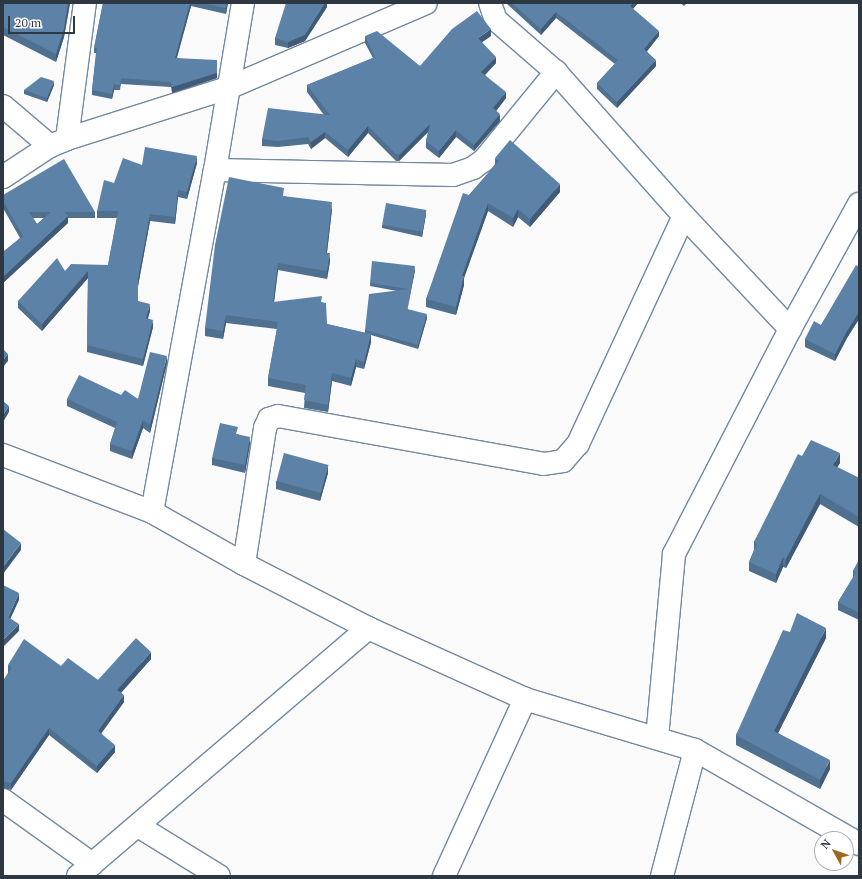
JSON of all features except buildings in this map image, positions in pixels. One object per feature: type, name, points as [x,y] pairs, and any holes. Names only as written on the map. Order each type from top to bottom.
[{"type":"street","points":[[59,142],[85,3]]},
{"type":"street","points":[[152,512],[215,170],[243,3]]},
{"type":"street","points":[[3,177],[59,142],[228,88],[426,3]]},
{"type":"street","points":[[490,3],[496,20],[556,72],[684,216],[790,329]]},
{"type":"street","points":[[215,170],[453,175],[473,168],[484,160],[556,72]]},
{"type":"street","points":[[3,106],[59,142]]},
{"type":"street","points":[[657,738],[674,554],[790,329],[859,204]]},
{"type":"street","points":[[244,564],[265,428],[269,420],[278,416],[544,464],[563,461],[578,444],[684,216]]},
{"type":"street","points":[[6,461],[152,512],[244,564],[368,628],[525,699],[695,750],[859,844]]},
{"type":"street","points":[[3,800],[85,870],[368,628]]},
{"type":"street","points":[[444,876],[525,699]]},
{"type":"street","points":[[662,876],[695,750]]},
{"type":"street","points":[[138,826],[219,876]]}]
